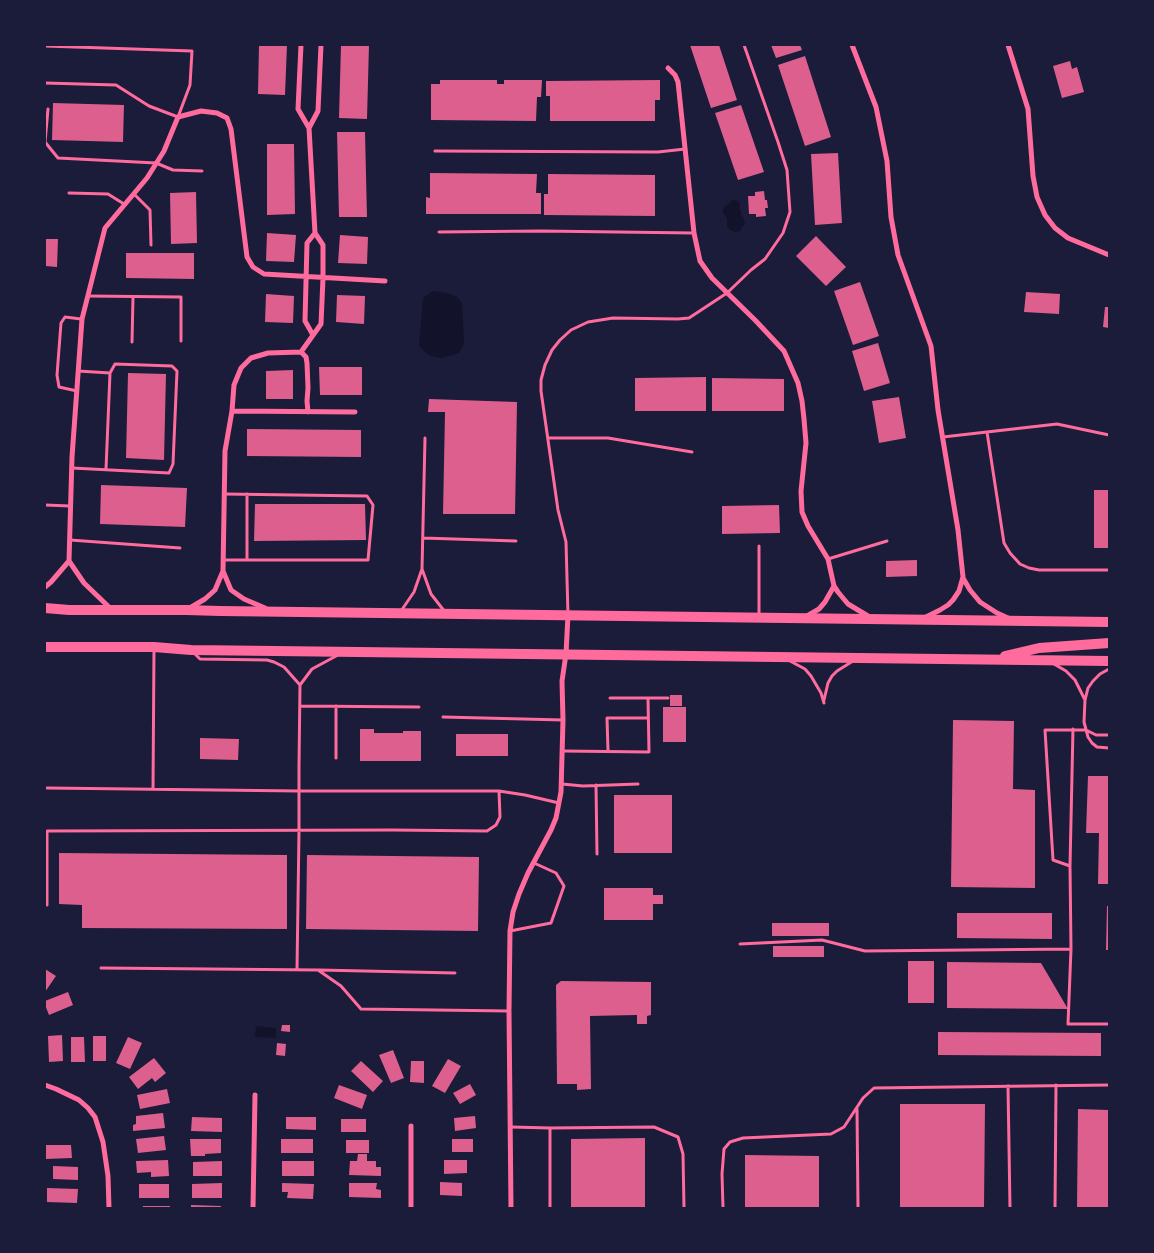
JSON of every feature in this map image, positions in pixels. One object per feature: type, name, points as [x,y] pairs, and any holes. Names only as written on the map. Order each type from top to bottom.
[{"type":"main road","points":[[45,608],[220,612],[1109,622]]},
{"type":"main road","points":[[995,659],[1039,648],[1109,643]]},
{"type":"main road","points":[[45,647],[1109,661]]},
{"type":"street","points":[[301,45],[298,109],[309,128],[315,233],[323,244],[321,324],[301,352]]},
{"type":"street","points":[[309,128],[318,111],[321,45]]},
{"type":"street","points":[[852,45],[876,107],[887,161],[891,217],[898,255],[930,346],[938,410],[957,522],[963,577],[970,590],[980,602],[1016,621]]},
{"type":"street","points":[[1008,45],[1028,109],[1033,176],[1037,196],[1045,215],[1055,228],[1068,238],[1109,255]]},
{"type":"street","points":[[668,68],[675,75],[678,82],[694,233],[700,261],[712,278],[784,351],[798,383],[802,401],[806,443],[801,492],[802,512],[808,526],[828,559],[834,586],[842,598],[848,604],[874,619]]},
{"type":"street","points":[[112,609],[84,583],[69,561],[71,468],[82,320],[105,228],[147,178],[164,151],[178,117],[201,111],[217,113],[227,118],[231,129],[247,257],[253,267],[264,274],[306,278],[385,281]]},
{"type":"street","points":[[313,335],[305,321],[307,243],[315,233]]},
{"type":"street","points":[[186,610],[205,599],[215,590],[223,571],[225,451],[232,411],[234,385],[241,368],[252,358],[268,353],[301,352],[306,357],[307,363],[308,412]]},
{"type":"street","points":[[232,411],[355,412]]},
{"type":"street","points":[[45,586],[51,582],[69,561]]},
{"type":"street","points":[[223,571],[231,590],[244,599],[273,612]]},
{"type":"street","points":[[916,620],[948,605],[959,590],[963,577]]},
{"type":"street","points":[[803,618],[812,614],[825,602],[834,586]]},
{"type":"street","points":[[511,1208],[510,931],[513,912],[519,894],[551,830],[559,802],[562,784],[563,751],[562,682],[568,615]]},
{"type":"street","points":[[45,1085],[56,1088],[79,1100],[95,1117],[103,1142],[108,1176],[109,1208]]},
{"type":"street","points":[[253,1208],[254,1095]]},
{"type":"street","points":[[411,1126],[411,1208]]},
{"type":"lane","points":[[45,83],[116,85],[149,106],[178,117],[190,85],[192,45]]},
{"type":"lane","points":[[568,615],[566,542],[558,510],[541,390],[544,365],[560,340],[572,330],[588,322],[608,318],[690,318],[727,293],[765,259],[783,233],[790,212],[787,170],[744,45]]},
{"type":"lane","points":[[45,46],[192,51]]},
{"type":"lane","points":[[48,109],[46,142],[58,158],[156,163],[173,170],[202,171]]},
{"type":"lane","points":[[435,151],[658,152],[685,149]]},
{"type":"lane","points":[[70,193],[108,194],[125,204]]},
{"type":"lane","points":[[134,193],[150,210],[151,245]]},
{"type":"lane","points":[[440,232],[694,233]]},
{"type":"lane","points":[[88,296],[181,297],[181,341]]},
{"type":"lane","points":[[132,342],[133,297]]},
{"type":"lane","points":[[77,391],[59,387],[57,375],[60,323],[65,317],[82,320]]},
{"type":"lane","points":[[71,468],[169,473],[173,464],[177,371],[172,366],[116,364],[110,373],[106,469]]},
{"type":"lane","points":[[78,371],[110,373]]},
{"type":"lane","points":[[943,437],[1057,424],[1109,435]]},
{"type":"lane","points":[[987,432],[1004,543],[1010,553],[1020,564],[1039,570],[1109,570]]},
{"type":"lane","points":[[399,614],[414,592],[422,569],[425,438]]},
{"type":"lane","points":[[549,438],[608,438],[692,452]]},
{"type":"lane","points":[[223,560],[368,560],[373,505],[366,496],[224,494]]},
{"type":"lane","points":[[247,494],[247,560]]},
{"type":"lane","points":[[45,504],[70,506]]},
{"type":"lane","points":[[423,538],[516,541]]},
{"type":"lane","points":[[70,540],[180,548]]},
{"type":"lane","points":[[828,559],[887,541]]},
{"type":"lane","points":[[759,546],[759,618]]},
{"type":"lane","points":[[422,569],[431,594],[446,614]]},
{"type":"lane","points":[[153,789],[154,647]]},
{"type":"lane","points":[[192,650],[200,659],[267,660],[274,662],[284,667],[300,685]]},
{"type":"lane","points":[[297,970],[300,831],[300,685],[312,669],[344,652]]},
{"type":"lane","points":[[780,657],[804,669],[816,684],[824,703],[825,693],[832,676],[844,666],[859,658]]},
{"type":"lane","points":[[1044,660],[1059,666],[1070,674],[1080,688],[1085,700]]},
{"type":"lane","points":[[1109,669],[1100,674],[1088,688],[1085,700],[1084,722],[1088,737],[1092,743],[1097,747],[1109,748]]},
{"type":"lane","points":[[610,698],[668,698]]},
{"type":"lane","points":[[563,751],[649,752],[648,698]]},
{"type":"lane","points":[[300,706],[419,707]]},
{"type":"lane","points":[[336,706],[336,758]]},
{"type":"lane","points":[[442,717],[563,720]]},
{"type":"lane","points":[[608,752],[607,718],[648,718]]},
{"type":"lane","points":[[1073,729],[1070,866],[1071,949],[1068,1024],[1109,1024]]},
{"type":"lane","points":[[1070,866],[1053,860],[1045,730],[1086,730],[1096,735],[1109,735]]},
{"type":"lane","points":[[562,784],[638,784]]},
{"type":"lane","points":[[596,785],[597,854]]},
{"type":"lane","points":[[47,788],[499,791],[559,802]]},
{"type":"lane","points":[[46,905],[47,831],[487,831],[496,825],[500,817],[499,791]]},
{"type":"lane","points":[[510,931],[551,923],[564,886],[556,873],[534,863]]},
{"type":"lane","points":[[740,944],[822,940],[865,951],[1071,949]]},
{"type":"lane","points":[[102,968],[455,973]]},
{"type":"lane","points":[[318,970],[341,986],[361,1009],[509,1012]]},
{"type":"lane","points":[[723,1208],[722,1174],[724,1149],[730,1142],[743,1138],[831,1134],[844,1127],[863,1098],[874,1088],[1109,1084]]},
{"type":"lane","points":[[1055,1208],[1056,1085]]},
{"type":"lane","points":[[1008,1086],[1010,1208]]},
{"type":"lane","points":[[857,1109],[858,1208]]},
{"type":"lane","points":[[511,1127],[654,1127],[678,1137],[683,1154],[684,1208]]},
{"type":"lane","points":[[550,1128],[550,1208]]},
{"type":"shaded area","points":[[732,200],[739,202],[739,209],[745,223],[740,231],[735,232],[727,226],[727,218],[723,213],[723,209]]},
{"type":"shaded area","points":[[433,291],[457,297],[462,303],[464,343],[459,353],[442,358],[430,356],[419,346],[423,298]]},
{"type":"shaded area","points":[[256,1026],[276,1028],[276,1038],[255,1037]]},
{"type":"building","points":[[259,45],[287,45],[285,95],[258,94]]},
{"type":"building","points":[[341,45],[369,45],[367,119],[339,118]]},
{"type":"building","points":[[690,45],[719,45],[737,100],[711,108]]},
{"type":"building","points":[[771,45],[800,45],[802,50],[776,58]]},
{"type":"building","points":[[805,56],[831,137],[805,146],[778,65]]},
{"type":"building","points":[[1070,61],[1072,69],[1077,67],[1084,92],[1062,98],[1053,66]]},
{"type":"building","points":[[440,80],[497,80],[497,84],[504,84],[504,80],[542,80],[541,97],[537,97],[536,121],[431,120],[431,84],[440,84]]},
{"type":"building","points":[[660,80],[660,100],[655,100],[655,121],[550,121],[550,96],[546,96],[546,81]]},
{"type":"building","points":[[53,103],[124,105],[123,142],[52,140]]},
{"type":"building","points":[[741,105],[764,172],[738,180],[715,113]]},
{"type":"building","points":[[337,132],[365,132],[367,217],[339,217]]},
{"type":"building","points":[[267,144],[294,144],[295,214],[267,215]]},
{"type":"building","points":[[838,153],[842,223],[815,225],[811,154]]},
{"type":"building","points":[[430,173],[537,174],[536,193],[541,193],[541,214],[426,214],[426,197],[430,198]]},
{"type":"building","points":[[548,174],[655,175],[655,216],[544,215],[544,194],[548,194]]},
{"type":"building","points":[[764,191],[768,208],[765,208],[766,216],[756,217],[756,214],[749,214],[748,196],[755,196],[755,192]]},
{"type":"building","points":[[196,192],[197,243],[171,244],[170,193]]},
{"type":"building","points":[[267,233],[296,235],[294,262],[266,261]]},
{"type":"building","points":[[340,235],[368,237],[367,264],[338,263]]},
{"type":"building","points":[[816,236],[846,267],[826,286],[796,256]]},
{"type":"building","points":[[45,239],[58,239],[57,267],[45,266]]},
{"type":"building","points":[[126,253],[194,253],[194,279],[126,278]]},
{"type":"building","points":[[860,282],[879,336],[853,345],[834,291]]},
{"type":"building","points":[[1026,292],[1060,294],[1059,314],[1024,312]]},
{"type":"building","points":[[266,294],[294,296],[293,323],[265,322]]},
{"type":"building","points":[[337,295],[365,296],[364,324],[336,322]]},
{"type":"building","points":[[1105,307],[1109,307],[1109,328],[1103,327]]},
{"type":"building","points":[[878,343],[890,383],[864,391],[852,351]]},
{"type":"building","points":[[319,367],[362,367],[362,395],[320,395]]},
{"type":"building","points":[[293,370],[293,399],[266,399],[266,371]]},
{"type":"building","points":[[128,373],[166,374],[164,460],[126,458]]},
{"type":"building","points":[[706,377],[706,411],[635,411],[635,378]]},
{"type":"building","points":[[712,378],[784,379],[784,411],[712,411]]},
{"type":"building","points":[[899,397],[906,438],[879,443],[872,401]]},
{"type":"building","points":[[429,399],[517,402],[515,514],[443,514],[445,412],[428,412]]},
{"type":"building","points":[[247,429],[361,430],[361,457],[247,456]]},
{"type":"building","points":[[101,485],[187,488],[185,527],[100,524]]},
{"type":"building","points":[[1094,490],[1109,490],[1109,548],[1094,548]]},
{"type":"building","points":[[255,504],[365,504],[366,540],[254,541]]},
{"type":"building","points":[[779,505],[780,533],[722,534],[722,506]]},
{"type":"building","points":[[917,560],[917,576],[886,577],[886,561]]},
{"type":"building","points":[[670,695],[682,695],[682,706],[670,706]]},
{"type":"building","points":[[663,707],[686,707],[686,742],[663,742]]},
{"type":"building","points":[[953,720],[1014,721],[1013,789],[1035,790],[1035,888],[951,887]]},
{"type":"building","points":[[360,729],[374,729],[374,733],[421,731],[421,761],[360,761]]},
{"type":"building","points":[[456,734],[508,734],[508,756],[456,756]]},
{"type":"building","points":[[200,738],[239,739],[238,760],[200,759]]},
{"type":"building","points":[[1088,776],[1109,776],[1109,884],[1098,884],[1099,833],[1086,833]]},
{"type":"building","points":[[614,795],[672,795],[672,853],[614,853]]},
{"type":"building","points":[[59,853],[287,855],[287,929],[82,928],[82,905],[59,904]]},
{"type":"building","points":[[307,855],[479,857],[478,931],[306,929]]},
{"type":"building","points":[[604,888],[653,888],[653,895],[663,895],[663,904],[653,904],[653,920],[604,920]]},
{"type":"building","points":[[1107,906],[1109,906],[1109,950],[1106,950]]},
{"type":"building","points":[[957,913],[1052,913],[1052,939],[957,938]]},
{"type":"building","points":[[772,923],[829,923],[829,936],[772,936]]},
{"type":"building","points":[[773,946],[824,946],[824,957],[773,957]]},
{"type":"building","points":[[908,961],[934,961],[934,1003],[908,1003]]},
{"type":"building","points":[[947,962],[1041,963],[1068,1009],[947,1008]]},
{"type":"building","points":[[45,969],[56,976],[45,992]]},
{"type":"building","points":[[561,981],[651,982],[651,1015],[647,1016],[647,1024],[637,1024],[637,1015],[590,1016],[591,1089],[577,1090],[577,1084],[557,1084],[556,985]]},
{"type":"building","points":[[68,992],[73,1005],[49,1015],[45,1001]]},
{"type":"building","points":[[282,1025],[290,1025],[290,1032],[281,1031]]},
{"type":"building","points":[[938,1032],[1101,1033],[1101,1056],[938,1055]]},
{"type":"building","points":[[62,1035],[63,1061],[49,1062],[48,1036]]},
{"type":"building","points":[[93,1036],[106,1036],[106,1061],[93,1061]]},
{"type":"building","points":[[71,1037],[84,1037],[85,1062],[71,1062]]},
{"type":"building","points":[[128,1037],[142,1043],[130,1069],[116,1063]]},
{"type":"building","points":[[277,1043],[286,1044],[285,1056],[276,1055]]},
{"type":"building","points":[[393,1050],[404,1078],[391,1083],[379,1055]]},
{"type":"building","points":[[154,1058],[166,1073],[155,1082],[152,1078],[138,1089],[129,1077]]},
{"type":"building","points":[[448,1059],[461,1066],[445,1093],[432,1086]]},
{"type":"building","points":[[361,1061],[383,1081],[373,1092],[351,1071]]},
{"type":"building","points":[[411,1061],[424,1061],[424,1083],[410,1082]]},
{"type":"building","points":[[470,1084],[476,1095],[460,1104],[453,1093]]},
{"type":"building","points":[[339,1085],[367,1095],[362,1109],[334,1098]]},
{"type":"building","points":[[167,1089],[170,1103],[140,1109],[137,1095]]},
{"type":"building","points":[[900,1104],[985,1104],[984,1208],[900,1208]]},
{"type":"building","points":[[1078,1109],[1109,1110],[1109,1208],[1077,1208]]},
{"type":"building","points":[[163,1113],[165,1128],[133,1131],[133,1125],[136,1124],[136,1116]]},
{"type":"building","points":[[475,1116],[476,1128],[455,1131],[454,1118]]},
{"type":"building","points":[[192,1117],[222,1118],[222,1132],[191,1131]]},
{"type":"building","points":[[286,1117],[316,1117],[316,1130],[286,1129]]},
{"type":"building","points":[[341,1119],[366,1119],[366,1132],[341,1132]]},
{"type":"building","points":[[164,1136],[166,1150],[138,1153],[136,1139]]},
{"type":"building","points":[[645,1138],[645,1208],[571,1208],[571,1139]]},
{"type":"building","points":[[190,1139],[221,1139],[221,1153],[191,1156]]},
{"type":"building","points":[[281,1139],[313,1139],[313,1153],[281,1153]]},
{"type":"building","points":[[452,1139],[473,1139],[473,1152],[452,1152]]},
{"type":"building","points":[[346,1140],[369,1140],[369,1153],[346,1153]]},
{"type":"building","points":[[45,1145],[71,1145],[72,1158],[46,1159]]},
{"type":"building","points":[[358,1154],[367,1154],[367,1161],[376,1161],[376,1167],[381,1167],[381,1176],[349,1175],[350,1161],[357,1161]]},
{"type":"building","points":[[745,1155],[819,1156],[819,1208],[745,1208]]},
{"type":"building","points":[[168,1160],[169,1176],[151,1177],[151,1172],[137,1173],[136,1161]]},
{"type":"building","points":[[444,1160],[467,1160],[467,1173],[444,1174]]},
{"type":"building","points":[[222,1161],[222,1176],[193,1176],[193,1162]]},
{"type":"building","points":[[282,1161],[314,1161],[314,1176],[282,1176]]},
{"type":"building","points":[[53,1166],[78,1167],[78,1180],[53,1179]]},
{"type":"building","points":[[440,1182],[462,1183],[462,1196],[440,1195]]},
{"type":"building","points":[[222,1183],[222,1198],[192,1198],[192,1184]]},
{"type":"building","points":[[282,1183],[314,1184],[313,1199],[287,1198],[288,1192],[282,1192]]},
{"type":"building","points":[[349,1183],[377,1183],[376,1189],[381,1190],[381,1198],[349,1197]]},
{"type":"building","points":[[139,1184],[169,1184],[169,1198],[139,1198]]},
{"type":"building","points":[[47,1188],[78,1189],[77,1203],[47,1202]]},
{"type":"building","points":[[191,1205],[221,1206],[221,1208],[191,1208]]},
{"type":"building","points":[[143,1206],[170,1206],[170,1208],[143,1208]]}]
